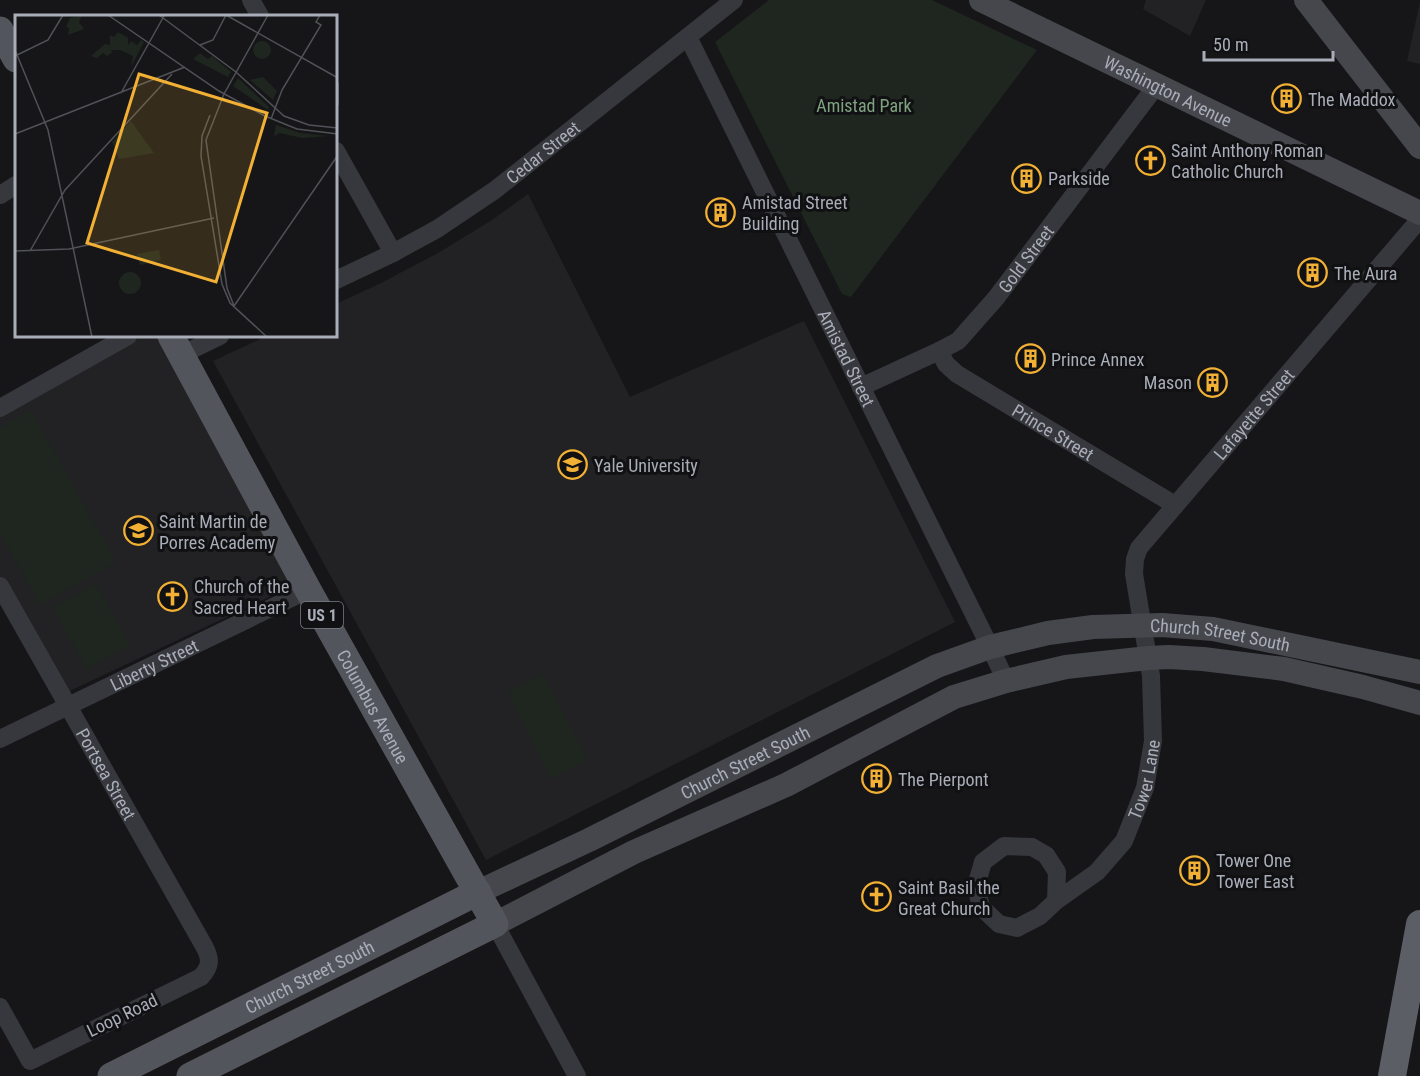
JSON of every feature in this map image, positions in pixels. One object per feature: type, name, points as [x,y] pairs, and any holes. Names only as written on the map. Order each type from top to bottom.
[{"type":"highway","points":[[1392,1076],[1420,924]]},
{"type":"main road","name":"Washington Avenue","points":[[981,0],[1014,7],[1156,86],[1420,213]]},
{"type":"main road","points":[[1305,0],[1420,147]]},
{"type":"main road","points":[[0,30],[15,57]]},
{"type":"main road","name":"Columbus Avenue","points":[[176,345],[308,590],[495,924]]},
{"type":"main road","name":"Church Street South","points":[[111,1076],[477,892],[589,840],[937,666],[990,647],[1048,633],[1093,627],[1162,625],[1213,629],[1420,672]]},
{"type":"main road","name":"Church Street South","points":[[190,1076],[634,852],[786,785],[954,698],[1006,681],[1066,667],[1148,657],[1203,659],[1284,669],[1420,703]]},
{"type":"main road","points":[[883,735],[897,717],[903,704],[904,695],[900,685]]},
{"type":"street","points":[[251,0],[259,15]]},
{"type":"street","name":"Cedar Street","points":[[338,279],[437,229],[495,190],[734,0]]},
{"type":"street","name":"Amistad Street","points":[[688,38],[1006,681]]},
{"type":"street","name":"Gold Street","points":[[861,387],[958,341],[996,298],[1156,86]]},
{"type":"street","points":[[338,155],[393,253]]},
{"type":"street","points":[[0,195],[15,186]]},
{"type":"street","name":"Lafayette Street","points":[[1143,626],[1134,574],[1135,559],[1139,548],[1420,219]]},
{"type":"street","points":[[0,408],[124,338]]},
{"type":"street","points":[[176,345],[210,338]]},
{"type":"street","name":"Prince Street","points":[[939,351],[946,364],[957,374],[1175,505]]},
{"type":"street","name":"Portsea Street","points":[[0,586],[204,946],[210,964]]},
{"type":"street","name":"Liberty Street","points":[[0,739],[308,590]]},
{"type":"street","name":"Tower Lane","points":[[1056,901],[1057,872],[1046,855],[1032,847],[1004,846],[983,862],[976,886],[981,907],[999,924],[1017,928],[1040,916],[1056,901],[1096,872],[1124,841],[1145,788],[1153,741],[1151,676],[1143,626]]},
{"type":"street","name":"Columbus Avenue","points":[[495,924],[577,1076]]},
{"type":"street","name":"Loop Road","points":[[0,1007],[30,1061],[201,977],[210,964]]},
{"type":"shaded area","points":[[1146,0],[1206,0],[1190,36],[1143,9]]},
{"type":"shaded area","points":[[1420,2],[1420,64],[1407,61]]},
{"type":"shaded area","name":"Yale University","points":[[528,194],[630,397],[804,321],[955,622],[486,860],[213,361],[263,338],[338,338],[338,303],[438,253],[492,220]]},
{"type":"shaded area","name":"Saint Martin de Porres Academy","points":[[124,338],[172,338],[303,581],[61,695],[0,586],[0,408]]},
{"type":"green space","name":"Amistad Park","points":[[769,0],[932,0],[1037,50],[851,297],[842,294],[715,42]]},
{"type":"green space","points":[[31,410],[116,562],[40,605],[0,533],[0,428]]},
{"type":"green space","points":[[96,584],[130,645],[87,669],[52,607]]},
{"type":"green space","points":[[543,673],[588,760],[550,779],[508,692]]},
{"type":"place","name":"The Maddox","points":[[1287,99]]},
{"type":"place","name":"Saint Anthony Roman Catholic Church","points":[[1150,160]]},
{"type":"place","name":"Parkside","points":[[1027,178]]},
{"type":"place","name":"Amistad Street Building","points":[[721,212]]},
{"type":"place","name":"The Aura","points":[[1313,273]]},
{"type":"place","name":"Prince Annex","points":[[1030,359]]},
{"type":"place","name":"Mason","points":[[1213,382]]},
{"type":"place","name":"Yale University","points":[[573,465]]},
{"type":"place","name":"Saint Martin de Porres Academy","points":[[138,531]]},
{"type":"place","name":"Church of the Sacred Heart","points":[[173,596]]},
{"type":"place","name":"The Pierpont","points":[[877,779]]},
{"type":"place","name":"Tower One Tower East","points":[[1195,870]]},
{"type":"place","name":"Saint Basil the Great Church","points":[[877,897]]}]
